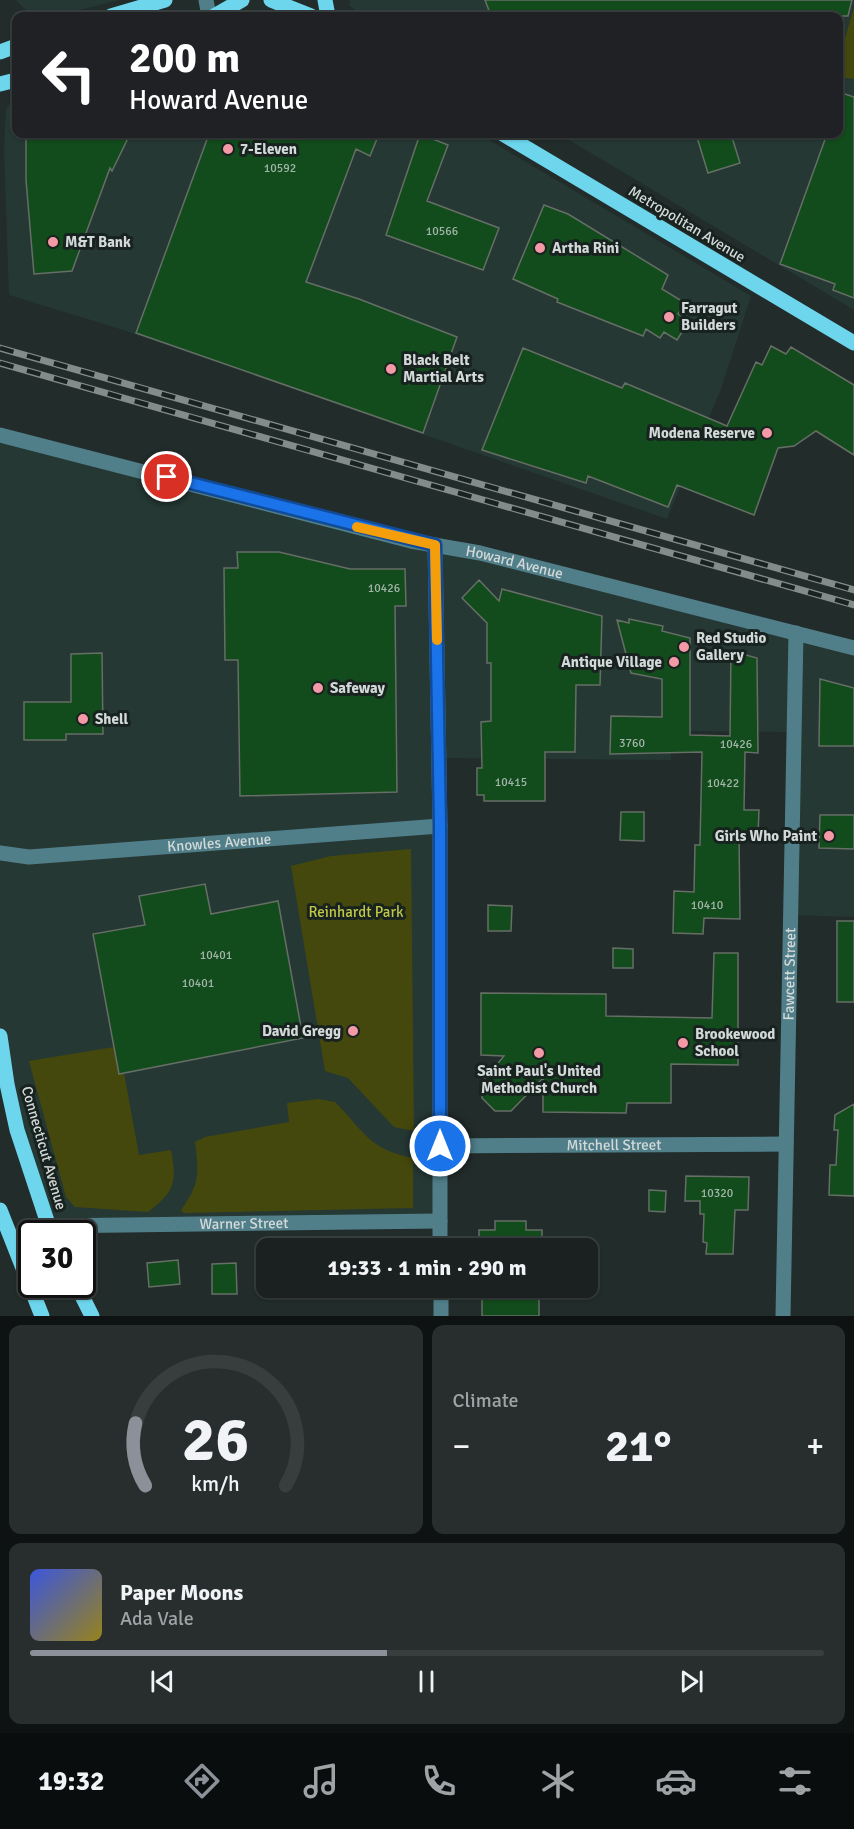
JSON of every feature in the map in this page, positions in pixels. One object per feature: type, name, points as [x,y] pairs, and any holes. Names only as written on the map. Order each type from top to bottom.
[{"type":"main road","points":[[124,12],[165,0]]},
{"type":"main road","points":[[221,12],[242,0]]},
{"type":"main road","points":[[271,0],[301,12]]},
{"type":"main road","name":"Metropolitan Avenue","points":[[510,138],[854,343]]},
{"type":"main road","name":"Connecticut Avenue","points":[[0,1036],[17,1130],[46,1220]]},
{"type":"main road","points":[[0,1210],[2,1227],[42,1316]]},
{"type":"main road","points":[[83,1298],[92,1316]]},
{"type":"street","name":"Howard Avenue","points":[[0,435],[435,545],[491,555],[854,648]]},
{"type":"street","points":[[435,545],[440,825],[440,1238]]},
{"type":"street","name":"Fawcett Street","points":[[783,1316],[796,633]]},
{"type":"street","name":"Knowles Avenue","points":[[0,853],[29,857],[440,825]]},
{"type":"street","name":"Mitchell Street","points":[[440,1146],[786,1144]]},
{"type":"street","name":"Warner Street","points":[[96,1229],[440,1221]]},
{"type":"street","points":[[441,1298],[441,1316]]},
{"type":"shaded area","points":[[16,0],[119,0],[72,12],[28,12]]},
{"type":"shaded area","points":[[350,0],[854,0],[843,45],[843,12],[359,12],[349,6]]},
{"type":"shaded area","points":[[843,78],[854,79],[854,310],[566,138],[843,138]]},
{"type":"shaded area","points":[[12,100],[12,138],[486,138],[751,296],[721,389],[667,519],[120,329],[9,295],[4,150],[6,109]]},
{"type":"shaded area","points":[[0,435],[854,648],[854,917],[791,915],[794,732],[672,731],[671,760],[439,758],[440,1221],[96,1225],[96,1220],[46,1220],[0,1036]]},
{"type":"green space","points":[[854,7],[854,79],[843,78],[843,45]]},
{"type":"green space","name":"Reinhardt Park","points":[[411,849],[414,1131],[394,1127],[348,1078],[325,1071],[291,866],[331,856]]},
{"type":"green space","points":[[114,1047],[119,1074],[124,1073],[139,1155],[171,1150],[174,1171],[172,1186],[164,1198],[148,1212],[75,1207],[66,1197],[29,1061]]},
{"type":"green space","points":[[318,1099],[335,1102],[376,1144],[386,1150],[413,1158],[413,1208],[183,1213],[181,1210],[197,1178],[195,1142],[205,1137],[289,1122],[287,1103]]},
{"type":"building","points":[[485,0],[852,0],[848,16],[843,16],[843,12],[490,12]]},
{"type":"building","points":[[843,93],[854,97],[854,298],[833,290],[835,284],[780,264],[826,138],[843,138]]},
{"type":"building","points":[[26,138],[128,138],[112,171],[110,168],[72,271],[34,274],[26,180]]},
{"type":"building","points":[[208,138],[377,138],[370,156],[356,149],[306,282],[359,299],[457,337],[423,433],[136,333]]},
{"type":"building","points":[[419,138],[430,138],[448,145],[427,201],[499,228],[483,270],[386,235]]},
{"type":"building","points":[[697,138],[732,138],[740,163],[708,173]]},
{"type":"building","points":[[544,205],[568,214],[668,275],[662,289],[685,303],[678,314],[689,321],[677,340],[664,332],[660,338],[646,329],[643,336],[557,302],[558,299],[513,279]]},
{"type":"building","points":[[771,346],[786,354],[791,347],[854,385],[854,455],[816,431],[794,446],[778,448],[754,515],[677,485],[668,507],[588,476],[586,483],[482,450],[523,348],[622,388],[625,383],[727,426],[756,362],[762,365]]},
{"type":"building","name":"Safeway","points":[[237,552],[279,552],[350,569],[405,569],[406,606],[395,606],[397,792],[240,796],[238,660],[225,660],[224,568],[238,568]]},
{"type":"building","points":[[479,580],[499,601],[502,589],[602,616],[600,685],[576,685],[575,752],[545,752],[545,801],[484,801],[484,795],[477,795],[477,768],[482,768],[481,722],[491,721],[491,663],[487,663],[487,623],[462,598]]},
{"type":"building","points":[[629,619],[663,626],[662,631],[690,638],[690,735],[730,736],[731,651],[757,658],[758,753],[745,752],[744,810],[759,810],[758,835],[739,834],[740,919],[704,918],[703,934],[673,933],[674,891],[694,892],[695,845],[700,845],[702,752],[610,754],[611,716],[662,717],[662,679],[631,673],[617,620],[629,623]]},
{"type":"building","points":[[102,653],[103,734],[66,734],[66,740],[24,740],[24,702],[71,702],[71,654]]},
{"type":"building","points":[[820,679],[854,688],[854,746],[819,746]]},
{"type":"building","points":[[621,812],[644,812],[644,841],[620,840]]},
{"type":"building","points":[[820,815],[854,815],[854,849],[819,848]]},
{"type":"building","points":[[205,884],[211,914],[278,901],[303,1038],[119,1074],[93,934],[145,925],[139,896]]},
{"type":"building","points":[[488,905],[512,906],[511,931],[488,931]]},
{"type":"building","points":[[837,921],[854,921],[854,1002],[837,1002]]},
{"type":"building","points":[[613,948],[633,949],[633,968],[613,968]]},
{"type":"building","name":"Saint Paul's United Methodist Church","points":[[714,953],[738,953],[738,1065],[671,1064],[671,1103],[627,1103],[626,1113],[543,1112],[543,1078],[511,1111],[495,1111],[482,1098],[483,1081],[504,1056],[481,1055],[481,993],[606,994],[606,1016],[712,1018]]},
{"type":"building","points":[[854,1104],[854,1196],[829,1195],[830,1165],[836,1165],[838,1130],[834,1130],[835,1115]]},
{"type":"building","points":[[686,1176],[749,1177],[748,1210],[735,1210],[733,1254],[706,1254],[707,1243],[703,1242],[704,1214],[700,1214],[700,1201],[685,1201]]},
{"type":"building","points":[[649,1190],[666,1191],[665,1212],[649,1211]]},
{"type":"building","points":[[495,1221],[526,1221],[526,1230],[542,1230],[542,1238],[479,1238],[479,1230],[495,1230]]},
{"type":"building","points":[[178,1260],[180,1284],[149,1287],[147,1263]]},
{"type":"building","points":[[236,1263],[237,1294],[212,1294],[212,1264]]},
{"type":"building","points":[[482,1298],[539,1298],[539,1316],[482,1316]]},
{"type":"railway","points":[[0,348],[854,590]]},
{"type":"railway","points":[[0,363],[854,605]]},
{"type":"slow traffic","points":[[357,527],[435,545],[437,640]]},
{"type":"place","name":"7-Eleven","points":[[228,149]]},
{"type":"place","name":"M&T Bank","points":[[53,242]]},
{"type":"place","name":"Artha Rini","points":[[540,248]]},
{"type":"place","name":"Farragut Builders","points":[[669,317]]},
{"type":"place","name":"Black Belt Martial Arts","points":[[391,369]]},
{"type":"place","name":"Modena Reserve","points":[[767,433]]},
{"type":"place","name":"Red Studio Gallery","points":[[684,647]]},
{"type":"place","name":"Antique Village","points":[[674,662]]},
{"type":"place","name":"Safeway","points":[[318,688]]},
{"type":"place","name":"Shell","points":[[83,719]]},
{"type":"place","name":"Girls Who Paint","points":[[829,836]]},
{"type":"place","name":"David Gregg","points":[[353,1031]]},
{"type":"place","name":"Brookewood School","points":[[683,1043]]},
{"type":"place","name":"Saint Paul's United Methodist Church","points":[[539,1053]]},
{"type":"route","points":[[167,477],[411,541],[435,545],[440,825],[440,1146]]}]
